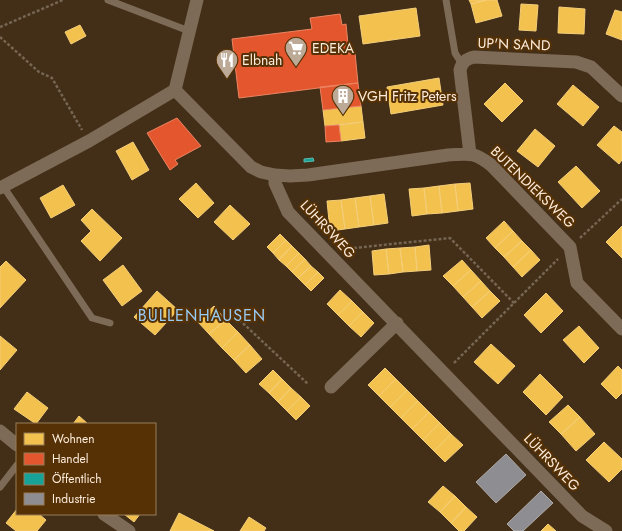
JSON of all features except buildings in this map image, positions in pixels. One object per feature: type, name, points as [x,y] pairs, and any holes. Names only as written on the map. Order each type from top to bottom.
[{"type":"street","points":[[2,187],[89,141],[174,90],[197,0]]},
{"type":"street","name":"UP'N SAND","points":[[470,154],[460,79],[462,64],[468,58],[474,57],[576,62],[591,67],[622,96]]},
{"type":"street","points":[[174,90],[251,167],[261,172],[274,175]]},
{"type":"street","name":"BUTENDIEKSWEG","points":[[274,175],[308,174],[448,155],[477,155],[491,165],[570,247],[577,283],[622,329]]},
{"type":"street","name":"LÜHRSWEG","points":[[274,175],[275,183],[288,212],[582,516],[606,531]]},
{"type":"street","points":[[331,387],[397,323]]},
{"type":"street","points":[[0,430],[16,444]]},
{"type":"street","points":[[105,515],[129,531]]},
{"type":"lane","points":[[108,0],[189,31]]},
{"type":"lane","points":[[446,0],[455,53],[462,64]]},
{"type":"lane","points":[[2,187],[92,318],[110,323]]},
{"type":"lane","points":[[0,488],[16,466]]},
{"type":"path","points":[[0,27],[63,0]]},
{"type":"path","points":[[0,37],[39,72],[52,78],[89,141]]},
{"type":"path","points":[[444,372],[570,247],[622,199]]},
{"type":"path","points":[[326,251],[450,238],[514,303]]},
{"type":"path","points":[[232,313],[308,384]]},
{"type":"place","name":"EDEKA","points":[[296,68]]},
{"type":"place","name":"Elbnah","points":[[227,80]]},
{"type":"place","name":"VGH Fritz Peters","points":[[343,116]]},
{"type":"district","name":"BULLENHAUSEN","points":[[202,315]]}]
